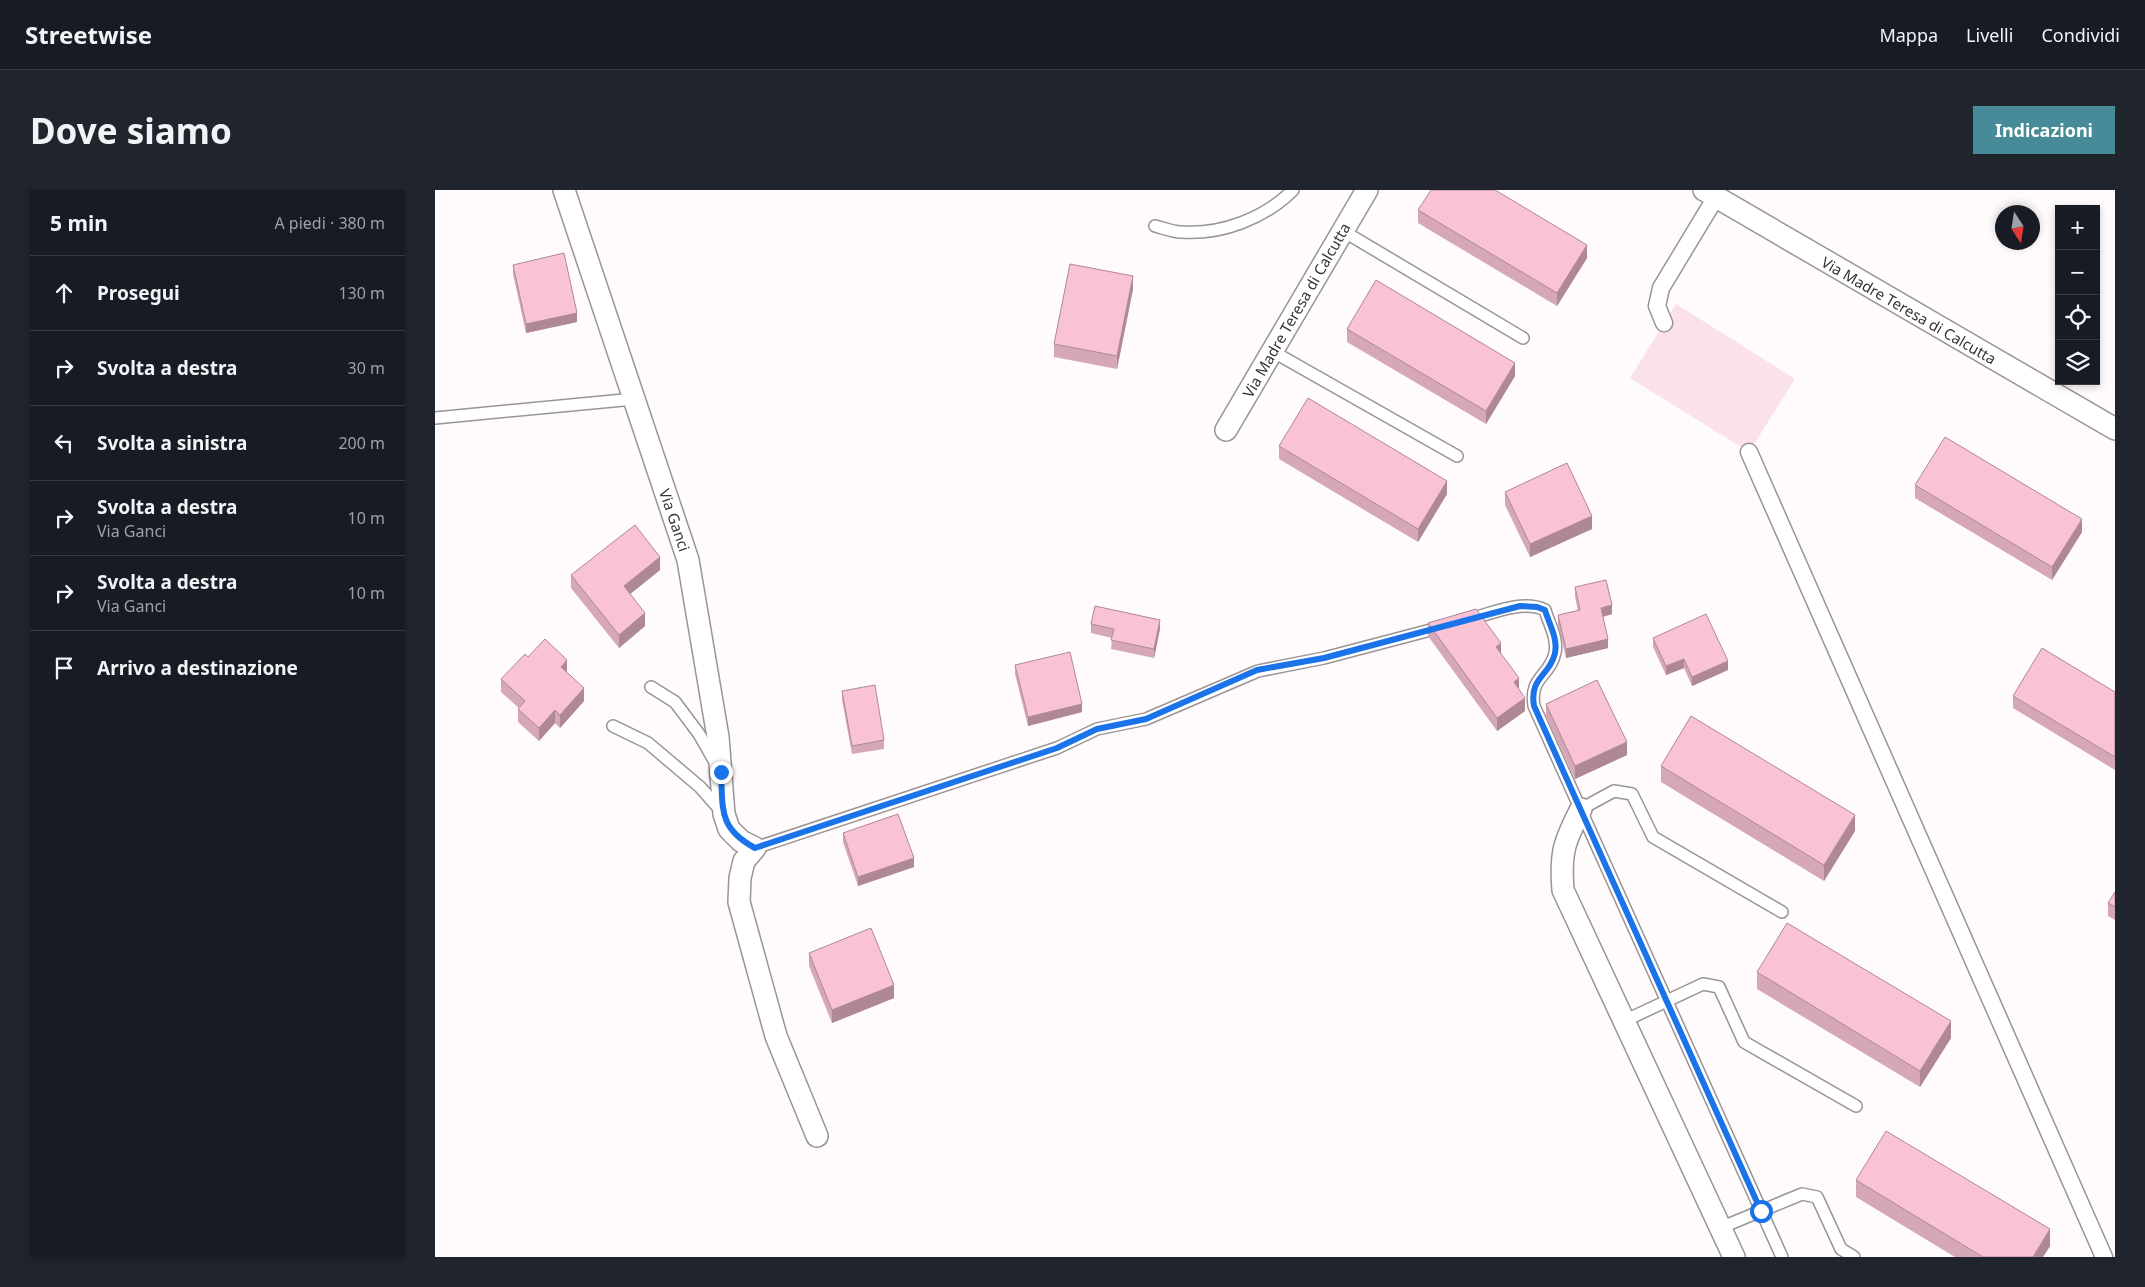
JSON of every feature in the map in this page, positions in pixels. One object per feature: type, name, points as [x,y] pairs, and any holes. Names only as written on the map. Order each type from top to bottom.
[{"type":"street","name":"Via Ganci","points":[[564,190],[689,560],[718,737],[724,814],[729,829],[741,840],[755,848]]},
{"type":"street","name":"Via Madre Teresa di Calcutta","points":[[1226,430],[1367,190]]},
{"type":"street","name":"Via Madre Teresa di Calcutta","points":[[1710,194],[2115,428]]},
{"type":"street","points":[[1664,323],[1657,306],[1661,288],[1710,194]]},
{"type":"street","points":[[1749,452],[2104,1257]]},
{"type":"street","points":[[1581,809],[1566,837],[1561,860],[1563,890],[1733,1257]]},
{"type":"street","points":[[755,848],[745,861],[740,878],[739,902],[776,1036],[817,1136]]},
{"type":"lane","points":[[1155,226],[1181,232],[1217,230],[1258,218],[1293,190]]},
{"type":"lane","points":[[1343,231],[1523,338]]},
{"type":"lane","points":[[1272,351],[1457,456]]},
{"type":"lane","points":[[435,418],[634,399]]},
{"type":"lane","points":[[755,848],[1057,748],[1097,729],[1146,719],[1257,670],[1324,658],[1520,606],[1537,607],[1545,610],[1555,639],[1555,652],[1551,664],[1536,681],[1532,694],[1534,706],[1782,1257]]},
{"type":"lane","points":[[651,687],[675,702],[699,734],[721,772]]},
{"type":"lane","points":[[613,726],[648,743],[700,787],[724,814]]},
{"type":"lane","points":[[1581,809],[1614,791],[1632,794],[1653,837],[1782,912]]},
{"type":"lane","points":[[1624,1021],[1703,984],[1719,987],[1744,1042],[1856,1106]]},
{"type":"lane","points":[[1720,1228],[1802,1194],[1817,1197],[1841,1249],[1854,1257]]},
{"type":"shaded area","points":[[1676,304],[1795,379],[1749,452],[1630,378]]},
{"type":"building","points":[[1431,190],[1495,190],[1587,245],[1557,293],[1418,210]]},
{"type":"building","points":[[564,253],[577,313],[526,324],[513,265]]},
{"type":"building","points":[[1070,264],[1133,276],[1117,356],[1054,344]]},
{"type":"building","points":[[1376,280],[1515,363],[1486,411],[1347,329]]},
{"type":"building","points":[[1308,398],[1447,481],[1418,529],[1279,446]]},
{"type":"building","points":[[1945,437],[2082,519],[2052,567],[1915,485]]},
{"type":"building","points":[[1567,463],[1592,516],[1530,544],[1505,492]]},
{"type":"building","points":[[635,525],[660,557],[624,586],[645,613],[619,635],[571,575]]},
{"type":"building","points":[[1606,580],[1612,605],[1601,608],[1608,639],[1566,649],[1558,615],[1580,610],[1575,587]]},
{"type":"building","points":[[1095,606],[1160,620],[1154,649],[1111,640],[1114,629],[1091,624]]},
{"type":"building","points":[[1476,609],[1501,643],[1496,647],[1519,678],[1514,682],[1525,698],[1497,718],[1428,623]]},
{"type":"building","points":[[1706,614],[1728,661],[1692,677],[1684,659],[1666,666],[1653,638]]},
{"type":"building","points":[[545,639],[567,660],[561,667],[584,688],[560,715],[555,710],[539,728],[518,709],[525,701],[501,679],[525,654],[528,657]]},
{"type":"building","points":[[2042,648],[2115,692],[2115,757],[2013,696]]},
{"type":"building","points":[[1070,652],[1082,704],[1028,717],[1015,665]]},
{"type":"building","points":[[1597,680],[1627,742],[1575,766],[1546,704]]},
{"type":"building","points":[[875,685],[884,740],[852,746],[842,691]]},
{"type":"building","points":[[1691,716],[1855,815],[1824,865],[1661,766]]},
{"type":"building","points":[[898,814],[914,858],[858,877],[843,833]]},
{"type":"building","points":[[2115,892],[2115,907],[2108,903]]},
{"type":"building","points":[[1787,923],[1951,1021],[1920,1071],[1757,972]]},
{"type":"building","points":[[871,928],[894,985],[832,1010],[809,953]]},
{"type":"building","points":[[1886,1131],[2050,1229],[2033,1257],[1983,1257],[1856,1180]]},
{"type":"route","points":[[721,772],[724,814],[729,829],[741,840],[755,848],[1057,748],[1097,729],[1146,719],[1257,670],[1324,658],[1520,606],[1537,607],[1545,610],[1555,639],[1555,652],[1551,664],[1536,681],[1532,694],[1534,706],[1761,1211]]}]
